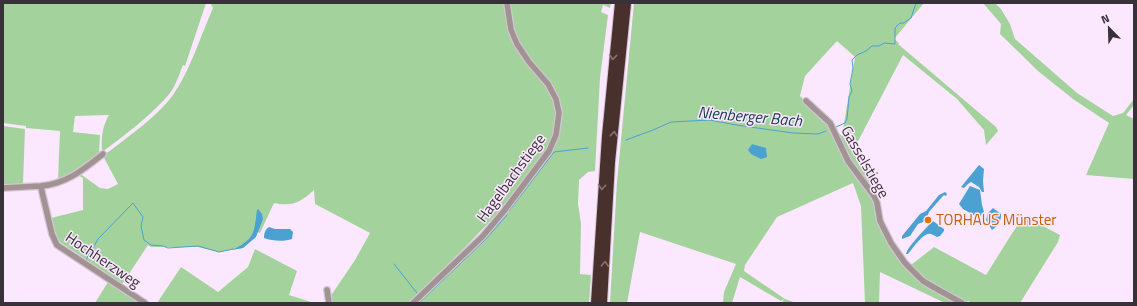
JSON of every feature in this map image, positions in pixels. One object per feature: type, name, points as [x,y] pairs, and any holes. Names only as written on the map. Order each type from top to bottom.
[{"type":"highway","points":[[603,303],[621,18],[619,3]]},
{"type":"highway","points":[[595,303],[606,136],[621,18],[626,3]]},
{"type":"street","name":"Hagelbachstiege","points":[[413,303],[482,237],[504,211],[545,156],[553,144],[556,135],[559,120],[556,99],[548,84],[529,62],[517,44],[511,30],[507,3]]},
{"type":"street","name":"Gasselstiege","points":[[806,101],[830,123],[848,161],[876,199],[880,221],[891,243],[904,263],[913,272],[935,288],[962,303]]},
{"type":"street","points":[[3,188],[56,184],[66,180],[103,154]]},
{"type":"street","name":"Hochherzweg","points":[[42,186],[55,243],[145,303]]},
{"type":"street","points":[[327,290],[329,303]]},
{"type":"green space","points":[[3,3],[206,3],[185,66],[183,65],[176,83],[170,93],[147,117],[102,152],[102,133],[109,115],[75,116],[73,132],[100,135],[99,154],[77,170],[58,180],[60,131],[26,128],[26,126],[3,123]]},
{"type":"green space","points":[[210,3],[505,3],[509,30],[516,49],[546,85],[554,99],[557,116],[556,131],[553,141],[520,187],[493,218],[408,303],[331,303],[332,294],[355,260],[370,233],[315,204],[314,190],[305,198],[291,204],[274,203],[260,233],[257,232],[243,248],[219,252],[198,247],[151,247],[148,245],[123,283],[119,284],[86,262],[87,260],[60,242],[56,235],[51,218],[83,210],[83,178],[78,175],[79,173],[100,188],[108,189],[118,184],[103,156],[150,119],[173,95],[185,75],[213,8]]},
{"type":"green space","points":[[507,3],[611,3],[610,8],[603,5],[601,12],[608,15],[600,78],[595,171],[588,172],[579,180],[578,203],[581,224],[580,274],[591,275],[589,303],[416,303],[477,244],[549,151],[558,128],[556,99],[517,44]]},
{"type":"green space","points":[[634,3],[924,3],[894,39],[996,127],[998,131],[986,145],[984,130],[957,99],[903,55],[853,151],[867,167],[875,182],[878,197],[874,197],[878,218],[891,249],[927,280],[911,265],[934,247],[986,275],[1024,216],[1060,235],[1058,242],[1020,303],[973,303],[968,301],[966,303],[945,303],[880,272],[879,303],[865,303],[861,206],[853,183],[777,217],[745,265],[744,271],[785,299],[796,303],[782,303],[784,299],[781,301],[740,277],[732,303],[723,303],[724,292],[736,264],[640,232],[627,303],[610,303],[617,182]],"holes":[[[837,41],[855,57],[842,136],[800,96],[805,76]]]},
{"type":"green space","points":[[983,3],[995,3],[1001,9],[1010,24],[1015,39],[1077,93],[1113,116],[1123,113],[1134,99],[1134,105],[1126,115],[1134,119],[1134,179],[1086,175],[1109,123],[1073,99],[1038,71],[1000,34],[1001,24]]},
{"type":"green space","points":[[3,126],[25,129],[23,184],[3,185]]},
{"type":"green space","points":[[255,249],[297,271],[289,295],[314,303],[157,303],[181,267],[218,292],[248,267]]},
{"type":"green space","points":[[108,282],[139,303],[95,303]]},
{"type":"water","points":[[752,144],[766,148],[767,157],[761,159],[751,154],[748,150]]},
{"type":"water","points":[[979,165],[984,169],[984,192],[982,192],[979,187],[971,182],[964,188],[961,187]]},
{"type":"water","points":[[970,186],[980,190],[984,212],[979,218],[963,209],[959,204]]},
{"type":"water","points":[[945,192],[947,194],[946,196],[944,195],[942,197],[929,212],[923,222],[918,224],[910,236],[902,239],[902,236],[920,214],[926,211],[939,195]]},
{"type":"water","points":[[993,208],[1001,214],[1001,219],[992,230],[986,220],[988,213]]},
{"type":"water","points":[[258,209],[262,214],[263,219],[256,237],[243,248],[232,250],[249,239],[254,230]]},
{"type":"water","points":[[933,221],[944,229],[940,236],[937,237],[932,234],[926,235],[917,242],[908,254],[906,254],[922,232]]},
{"type":"water","points":[[269,227],[275,229],[290,229],[293,232],[292,239],[278,241],[264,238],[265,232]]},
{"type":"waterway","name":"Nienberger Bach","points":[[836,127],[845,123],[847,119],[849,97],[852,91],[850,84],[853,68],[852,60],[857,55],[866,51],[872,46],[879,46],[884,43],[895,44],[895,28],[900,23],[904,23],[911,18],[916,3]]},
{"type":"waterway","name":"Nienberger Bach","points":[[626,140],[671,122],[710,120],[793,133],[818,134],[826,131]]},
{"type":"waterway","name":"Nienberger Bach","points":[[509,211],[554,152],[588,148]]},
{"type":"waterway","points":[[86,260],[98,239],[133,203],[143,217],[141,226],[144,240],[151,245],[168,248],[198,246],[219,252],[233,249]]},
{"type":"waterway","name":"Nienberger Bach","points":[[419,303],[485,240],[507,215]]},
{"type":"waterway","points":[[394,264],[417,293]]},
{"type":"place","name":"TORHAUS Münster","points":[[928,220]]}]
